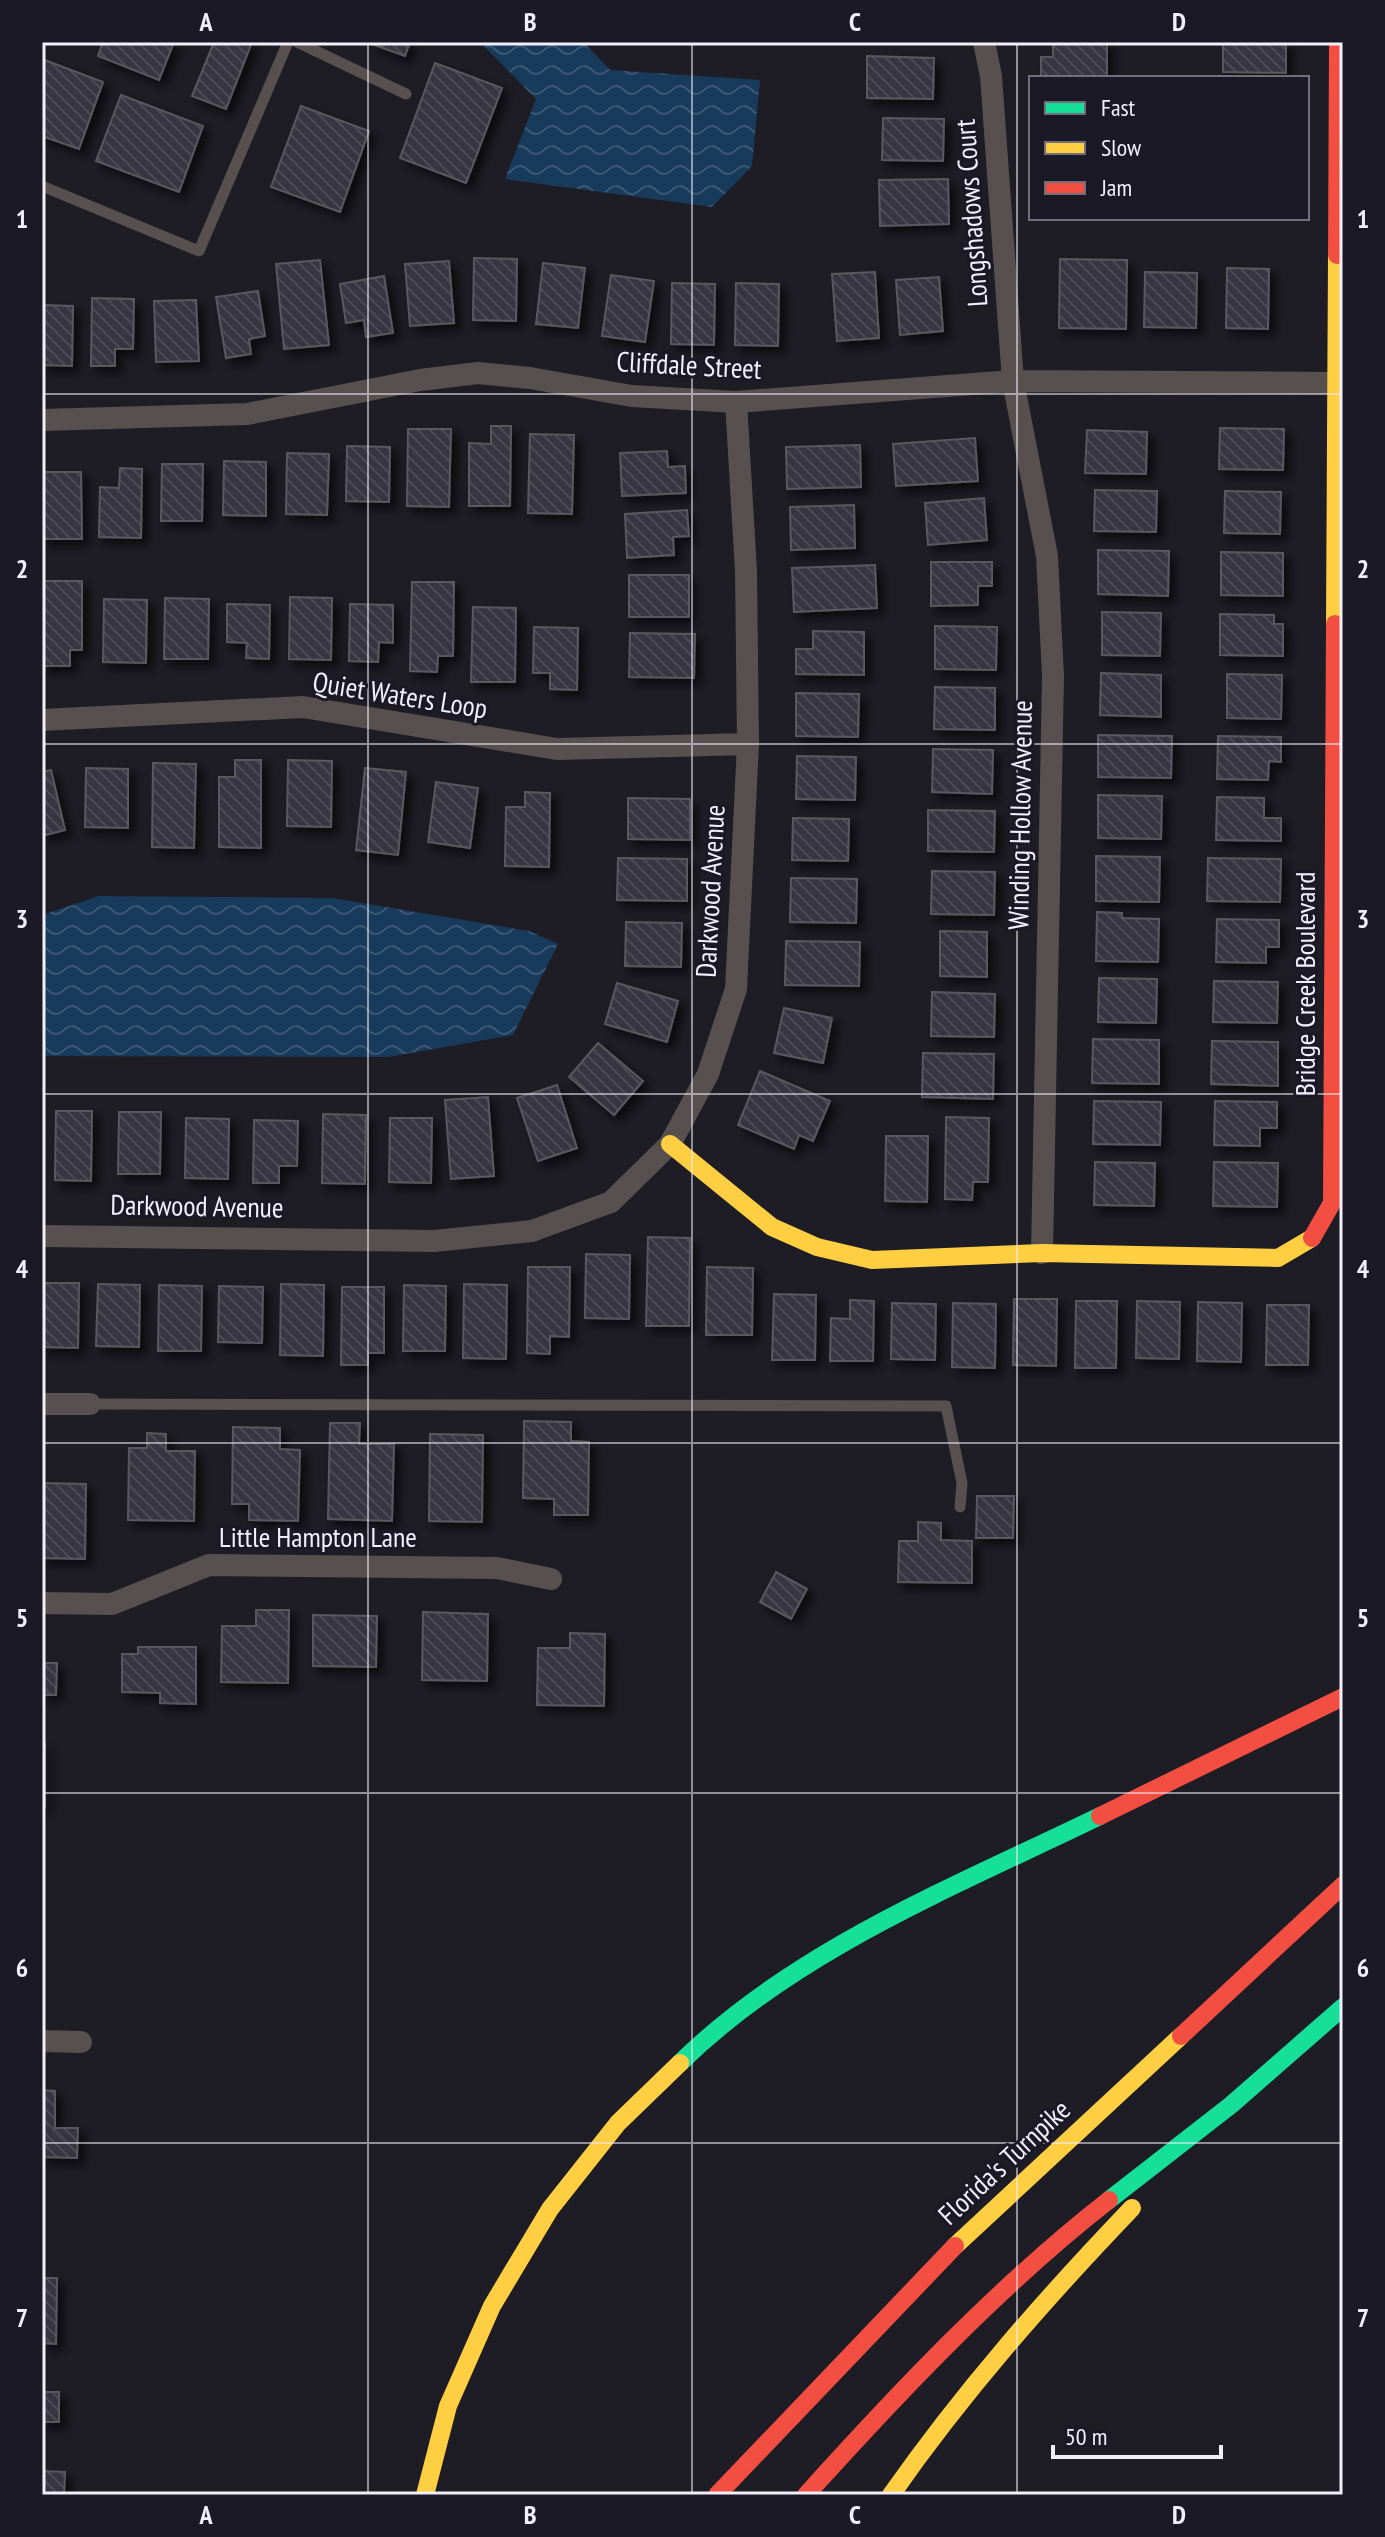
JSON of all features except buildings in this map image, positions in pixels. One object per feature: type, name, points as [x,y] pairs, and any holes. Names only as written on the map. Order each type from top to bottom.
[{"type":"main road","name":"Bridge Creek Boulevard","points":[[670,1144],[772,1227],[817,1247],[872,1260],[1042,1253],[1278,1258],[1312,1239],[1332,1203],[1338,42]]},
{"type":"main road","points":[[425,2495],[448,2406],[479,2335],[492,2306],[550,2209],[618,2123],[695,2048],[777,1985],[882,1922],[1343,1697]]},
{"type":"main road","name":"Florida's Turnpike","points":[[717,2495],[925,2274],[1343,1885]]},
{"type":"main road","points":[[806,2495],[851,2445],[1050,2246],[1231,2105],[1343,2007]]},
{"type":"main road","points":[[891,2495],[936,2427],[1017,2328],[1231,2105]]},
{"type":"street","name":"Longshadows Court","points":[[984,42],[991,76],[1013,381]]},
{"type":"street","name":"Cliffdale Street","points":[[42,420],[247,414],[420,380],[478,373],[530,378],[632,396],[736,402],[1013,381],[1336,383]]},
{"type":"street","name":"Winding Hollow Avenue","points":[[1013,381],[1047,556],[1053,676],[1042,1253]]},
{"type":"street","name":"Darkwood Avenue","points":[[42,1236],[434,1241],[532,1231],[611,1202],[670,1144],[708,1074],[736,989],[748,744],[746,571],[736,402]]},
{"type":"street","name":"Quiet Waters Loop","points":[[42,720],[303,707],[479,739],[557,749],[748,744]]},
{"type":"street","points":[[42,1404],[90,1404]]},
{"type":"street","name":"Little Hampton Lane","points":[[42,1603],[112,1604],[209,1565],[497,1568],[551,1579]]},
{"type":"street","points":[[42,2041],[81,2042]]},
{"type":"lane","points":[[42,186],[199,251],[288,42]]},
{"type":"lane","points":[[297,42],[406,94]]},
{"type":"lane","points":[[90,1404],[946,1406],[962,1483],[960,1507]]},
{"type":"water","points":[[480,42],[583,42],[610,70],[760,80],[752,166],[712,207],[505,179],[536,99]]},
{"type":"water","points":[[99,896],[332,898],[529,931],[558,944],[513,1035],[388,1057],[42,1056],[42,915]]},
{"type":"traffic: fast","points":[[680,2063],[725,2023],[774,1986],[826,1953],[934,1895],[1100,1816]]},
{"type":"traffic: fast","points":[[1109,2200],[1231,2105],[1343,2007]]},
{"type":"traffic: slow","points":[[1335,624],[1337,255]]},
{"type":"traffic: slow","points":[[670,1144],[772,1227],[817,1247],[872,1260],[1042,1253],[1278,1258],[1312,1238]]},
{"type":"traffic: slow","points":[[955,2246],[1181,2036]]},
{"type":"traffic: slow","points":[[425,2495],[448,2406],[492,2306],[550,2209],[618,2123],[680,2063]]},
{"type":"traffic: slow","points":[[891,2495],[1006,2347],[1132,2208]]},
{"type":"traffic: jam","points":[[1337,255],[1338,42]]},
{"type":"traffic: jam","points":[[1312,1238],[1332,1203],[1335,624]]},
{"type":"traffic: jam","points":[[1100,1816],[1343,1697]]},
{"type":"traffic: jam","points":[[1181,2036],[1343,1885]]},
{"type":"traffic: jam","points":[[806,2495],[877,2417],[990,2304],[1109,2200]]},
{"type":"traffic: jam","points":[[717,2495],[955,2246]]}]
